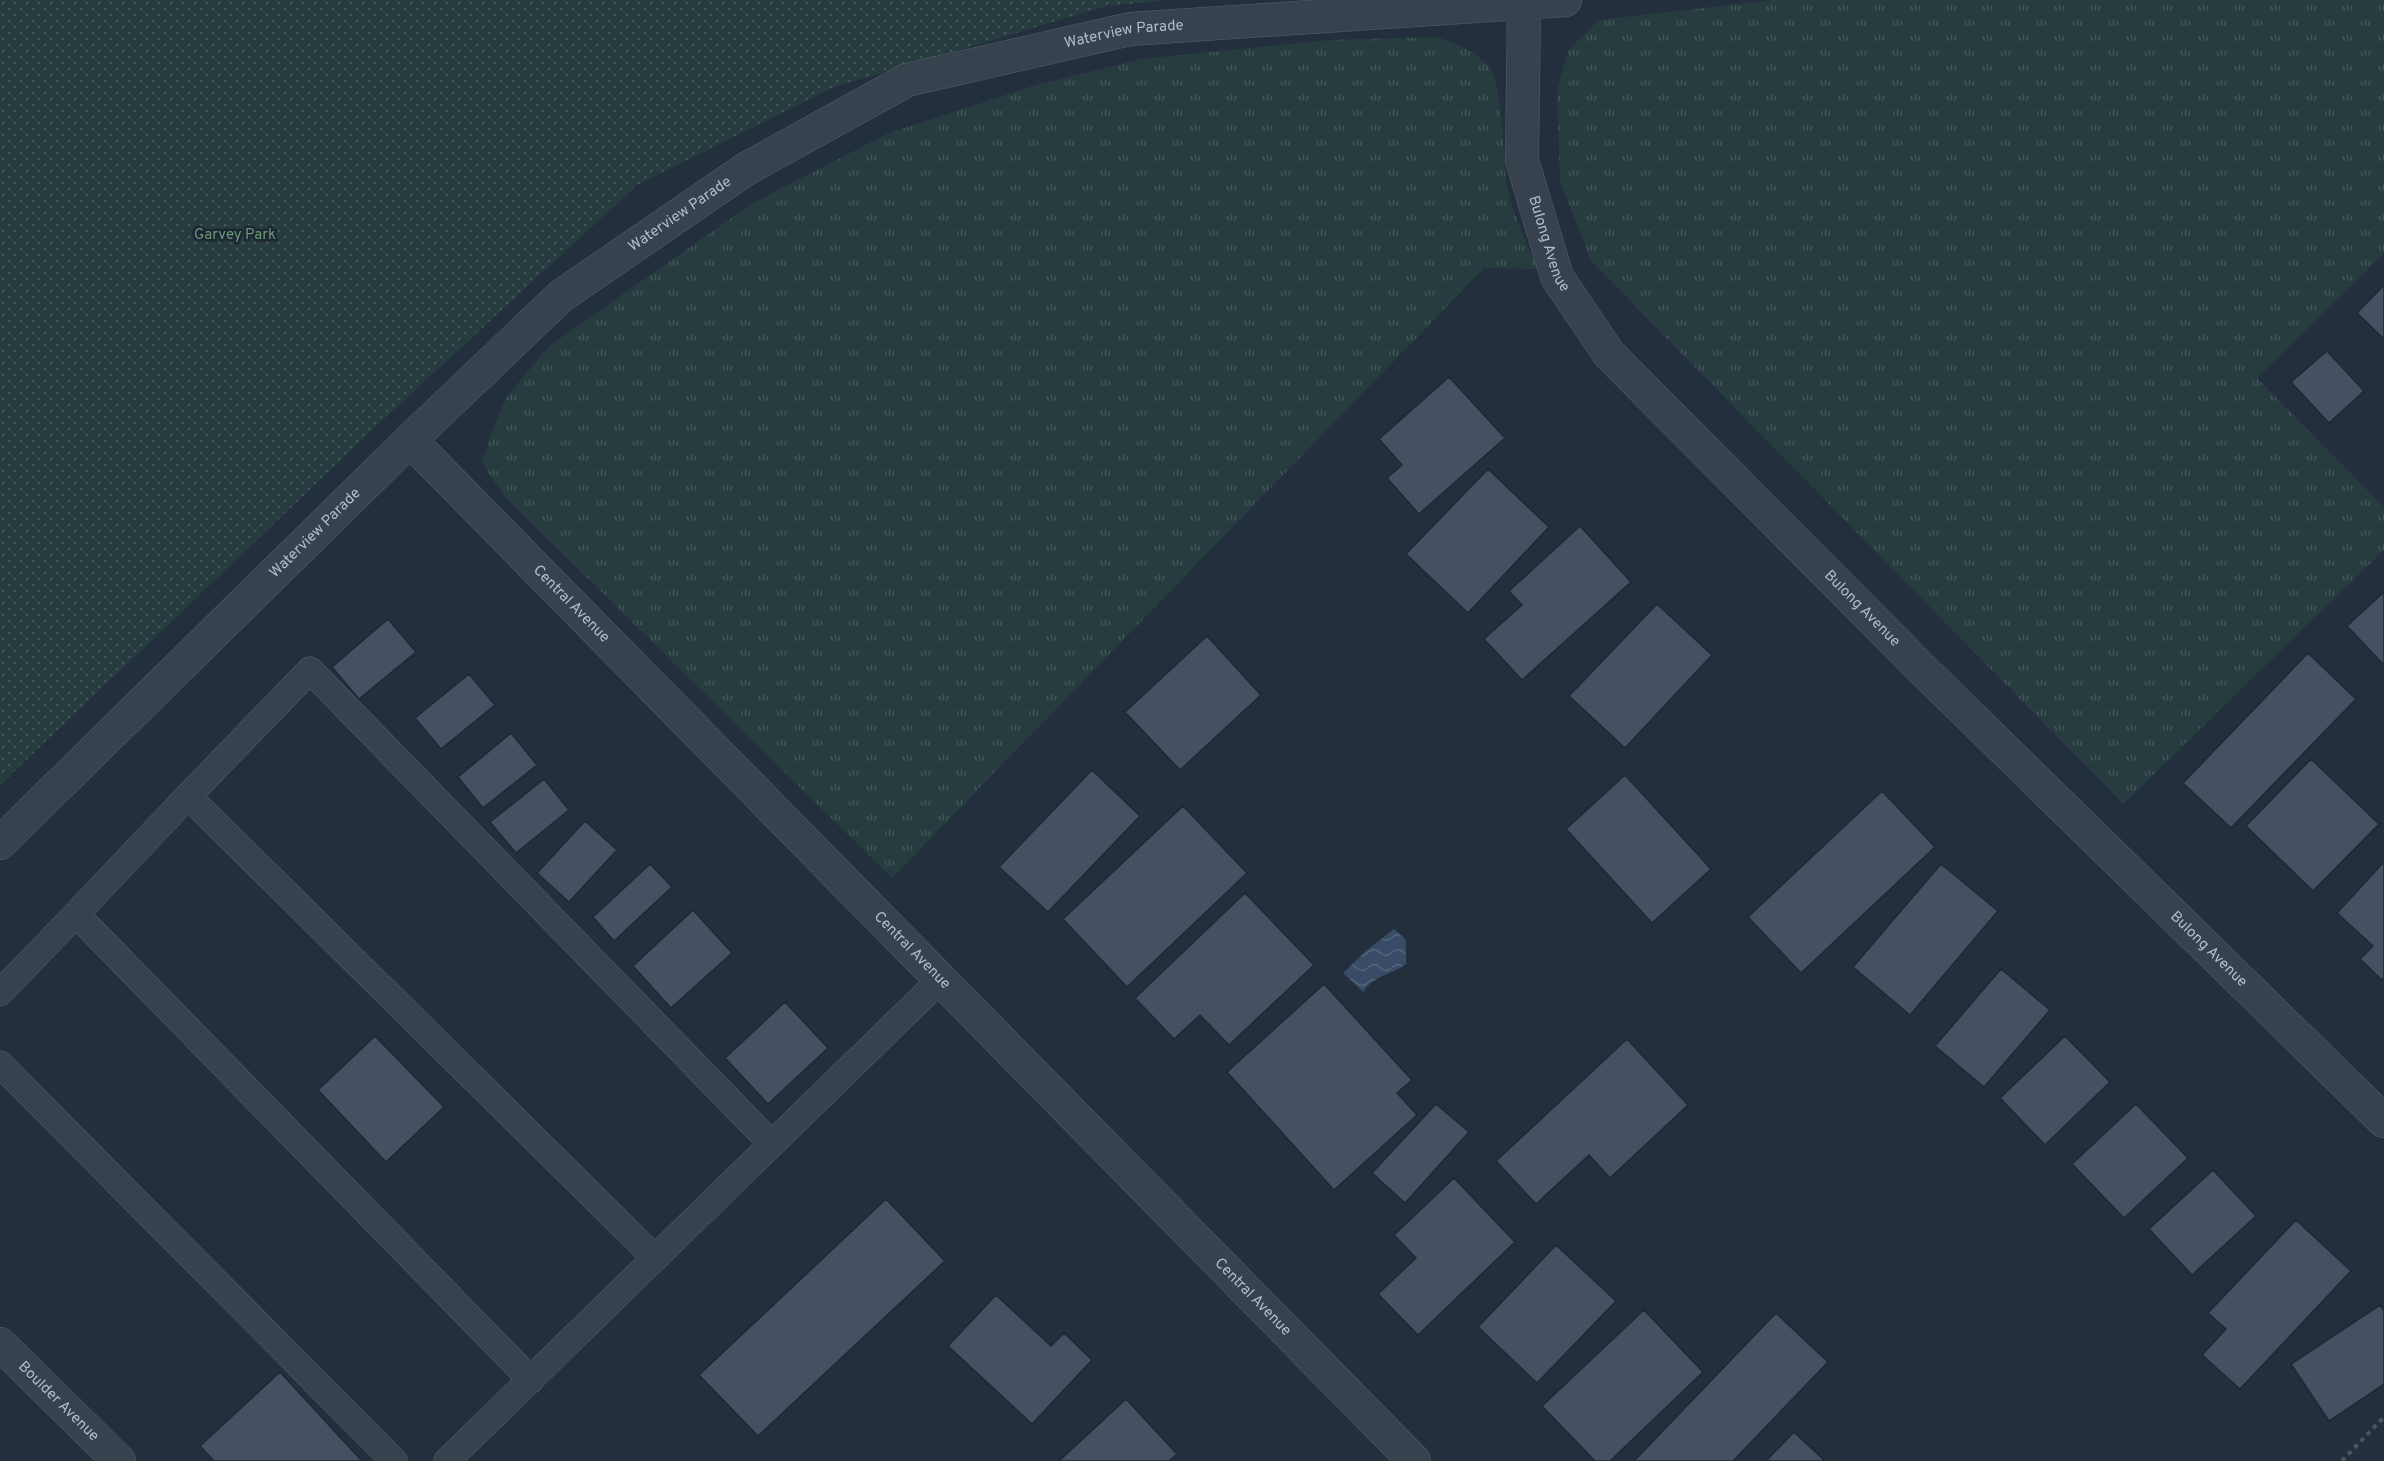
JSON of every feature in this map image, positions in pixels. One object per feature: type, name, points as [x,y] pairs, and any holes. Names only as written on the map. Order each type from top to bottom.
[{"type":"street","name":"Waterview Parade","points":[[0,843],[410,440],[561,296],[746,169],[907,80],[1130,28],[1565,0]]},
{"type":"street","name":"Bulong Avenue","points":[[1524,4],[1522,160],[1557,277],[1609,354],[1923,670],[2384,1121]]},
{"type":"street","name":"Central Avenue","points":[[410,440],[1414,1461]]},
{"type":"street","name":"Boulder Avenue","points":[[0,1344],[119,1461]]},
{"type":"lane","points":[[0,993],[310,670],[772,1144]]},
{"type":"lane","points":[[188,796],[655,1258]]},
{"type":"lane","points":[[76,914],[531,1380]]},
{"type":"lane","points":[[447,1461],[940,980]]},
{"type":"lane","points":[[0,1064],[394,1461]]},
{"type":"path","points":[[2342,1461],[2384,1417]]},
{"type":"green space","name":"Garvey Park","points":[[0,0],[1168,0],[1107,6],[834,87],[637,185],[386,417],[0,785]]},
{"type":"green space","points":[[1773,0],[2384,0],[2384,254],[2257,378],[2384,507],[2384,550],[2123,804],[1591,261],[1560,180],[1557,89],[1569,49],[1599,20]]},
{"type":"green space","points":[[1436,37],[1474,53],[1492,72],[1500,104],[1508,192],[1537,269],[1484,268],[892,878],[504,496],[482,463],[506,398],[549,346],[753,203],[889,133],[1033,86],[1141,59],[1330,40]]},
{"type":"water","points":[[1394,929],[1406,940],[1406,964],[1372,982],[1363,992],[1343,973]]},
{"type":"building","points":[[2384,285],[2384,339],[2357,313]]},
{"type":"building","points":[[2327,351],[2364,391],[2329,423],[2291,382]]},
{"type":"building","points":[[1449,377],[1505,438],[1419,514],[1387,478],[1402,465],[1379,439]]},
{"type":"building","points":[[1488,469],[1549,527],[1468,613],[1406,554]]},
{"type":"building","points":[[1580,526],[1631,582],[1522,680],[1484,639],[1522,605],[1509,591]]},
{"type":"building","points":[[2384,592],[2384,665],[2347,626]]},
{"type":"building","points":[[1657,604],[1712,655],[1625,748],[1569,696]]},
{"type":"building","points":[[388,619],[416,652],[359,699],[332,667]]},
{"type":"building","points":[[1207,636],[1261,695],[1180,770],[1125,712]]},
{"type":"building","points":[[2308,653],[2356,699],[2231,828],[2183,783]]},
{"type":"building","points":[[469,674],[495,705],[441,749],[415,718]]},
{"type":"building","points":[[511,733],[537,765],[483,808],[458,777]]},
{"type":"building","points":[[2311,759],[2379,824],[2313,891],[2246,826]]},
{"type":"building","points":[[1092,770],[1140,816],[1048,912],[999,867]]},
{"type":"building","points":[[1625,775],[1711,869],[1652,923],[1566,829]]},
{"type":"building","points":[[544,779],[569,810],[516,853],[490,822]]},
{"type":"building","points":[[1882,791],[1935,847],[1801,973],[1748,917]]},
{"type":"building","points":[[1183,806],[1247,873],[1127,987],[1063,919]]},
{"type":"building","points":[[585,821],[617,850],[569,902],[537,873]]},
{"type":"building","points":[[2384,862],[2384,978],[2382,980],[2360,959],[2373,946],[2337,913]]},
{"type":"building","points":[[650,864],[672,887],[614,941],[593,917]]},
{"type":"building","points":[[1941,864],[1998,911],[1910,1015],[1853,967]]},
{"type":"building","points":[[1245,893],[1314,965],[1229,1045],[1200,1015],[1174,1039],[1135,998]]},
{"type":"building","points":[[693,910],[732,953],[671,1008],[633,966]]},
{"type":"building","points":[[2001,969],[2050,1010],[1984,1087],[1935,1046]]},
{"type":"building","points":[[1324,984],[1412,1080],[1397,1093],[1417,1115],[1334,1190],[1227,1072]]},
{"type":"building","points":[[785,1002],[828,1048],[768,1104],[725,1058]]},
{"type":"building","points":[[375,1036],[444,1107],[386,1162],[318,1090]]},
{"type":"building","points":[[2065,1036],[2110,1082],[2045,1145],[2000,1098]]},
{"type":"building","points":[[1627,1039],[1688,1105],[1610,1178],[1589,1155],[1536,1204],[1496,1161]]},
{"type":"building","points":[[1436,1104],[1469,1132],[1405,1203],[1372,1173]]},
{"type":"building","points":[[2136,1104],[2188,1158],[2124,1218],[2072,1164]]},
{"type":"building","points":[[2213,1170],[2256,1216],[2192,1275],[2149,1229]]},
{"type":"building","points":[[1454,1178],[1515,1242],[1418,1335],[1378,1294],[1416,1258],[1394,1235]]},
{"type":"building","points":[[886,1199],[945,1261],[758,1436],[699,1375]]},
{"type":"building","points":[[2296,1220],[2351,1271],[2240,1389],[2202,1355],[2226,1329],[2208,1313]]},
{"type":"building","points":[[1556,1245],[1616,1301],[1537,1383],[1478,1327]]},
{"type":"building","points":[[996,1295],[1051,1346],[1064,1333],[1092,1360],[1032,1424],[948,1346]]},
{"type":"building","points":[[2380,1305],[2384,1310],[2384,1384],[2329,1421],[2291,1364]]},
{"type":"building","points":[[1644,1310],[1703,1372],[1610,1461],[1595,1461],[1542,1406]]},
{"type":"building","points":[[1776,1313],[1828,1362],[1733,1461],[1634,1461]]},
{"type":"building","points":[[280,1372],[362,1461],[214,1461],[200,1446]]},
{"type":"building","points":[[1126,1399],[1177,1454],[1169,1461],[1059,1461]]},
{"type":"building","points":[[1794,1432],[1825,1461],[1766,1461]]}]
